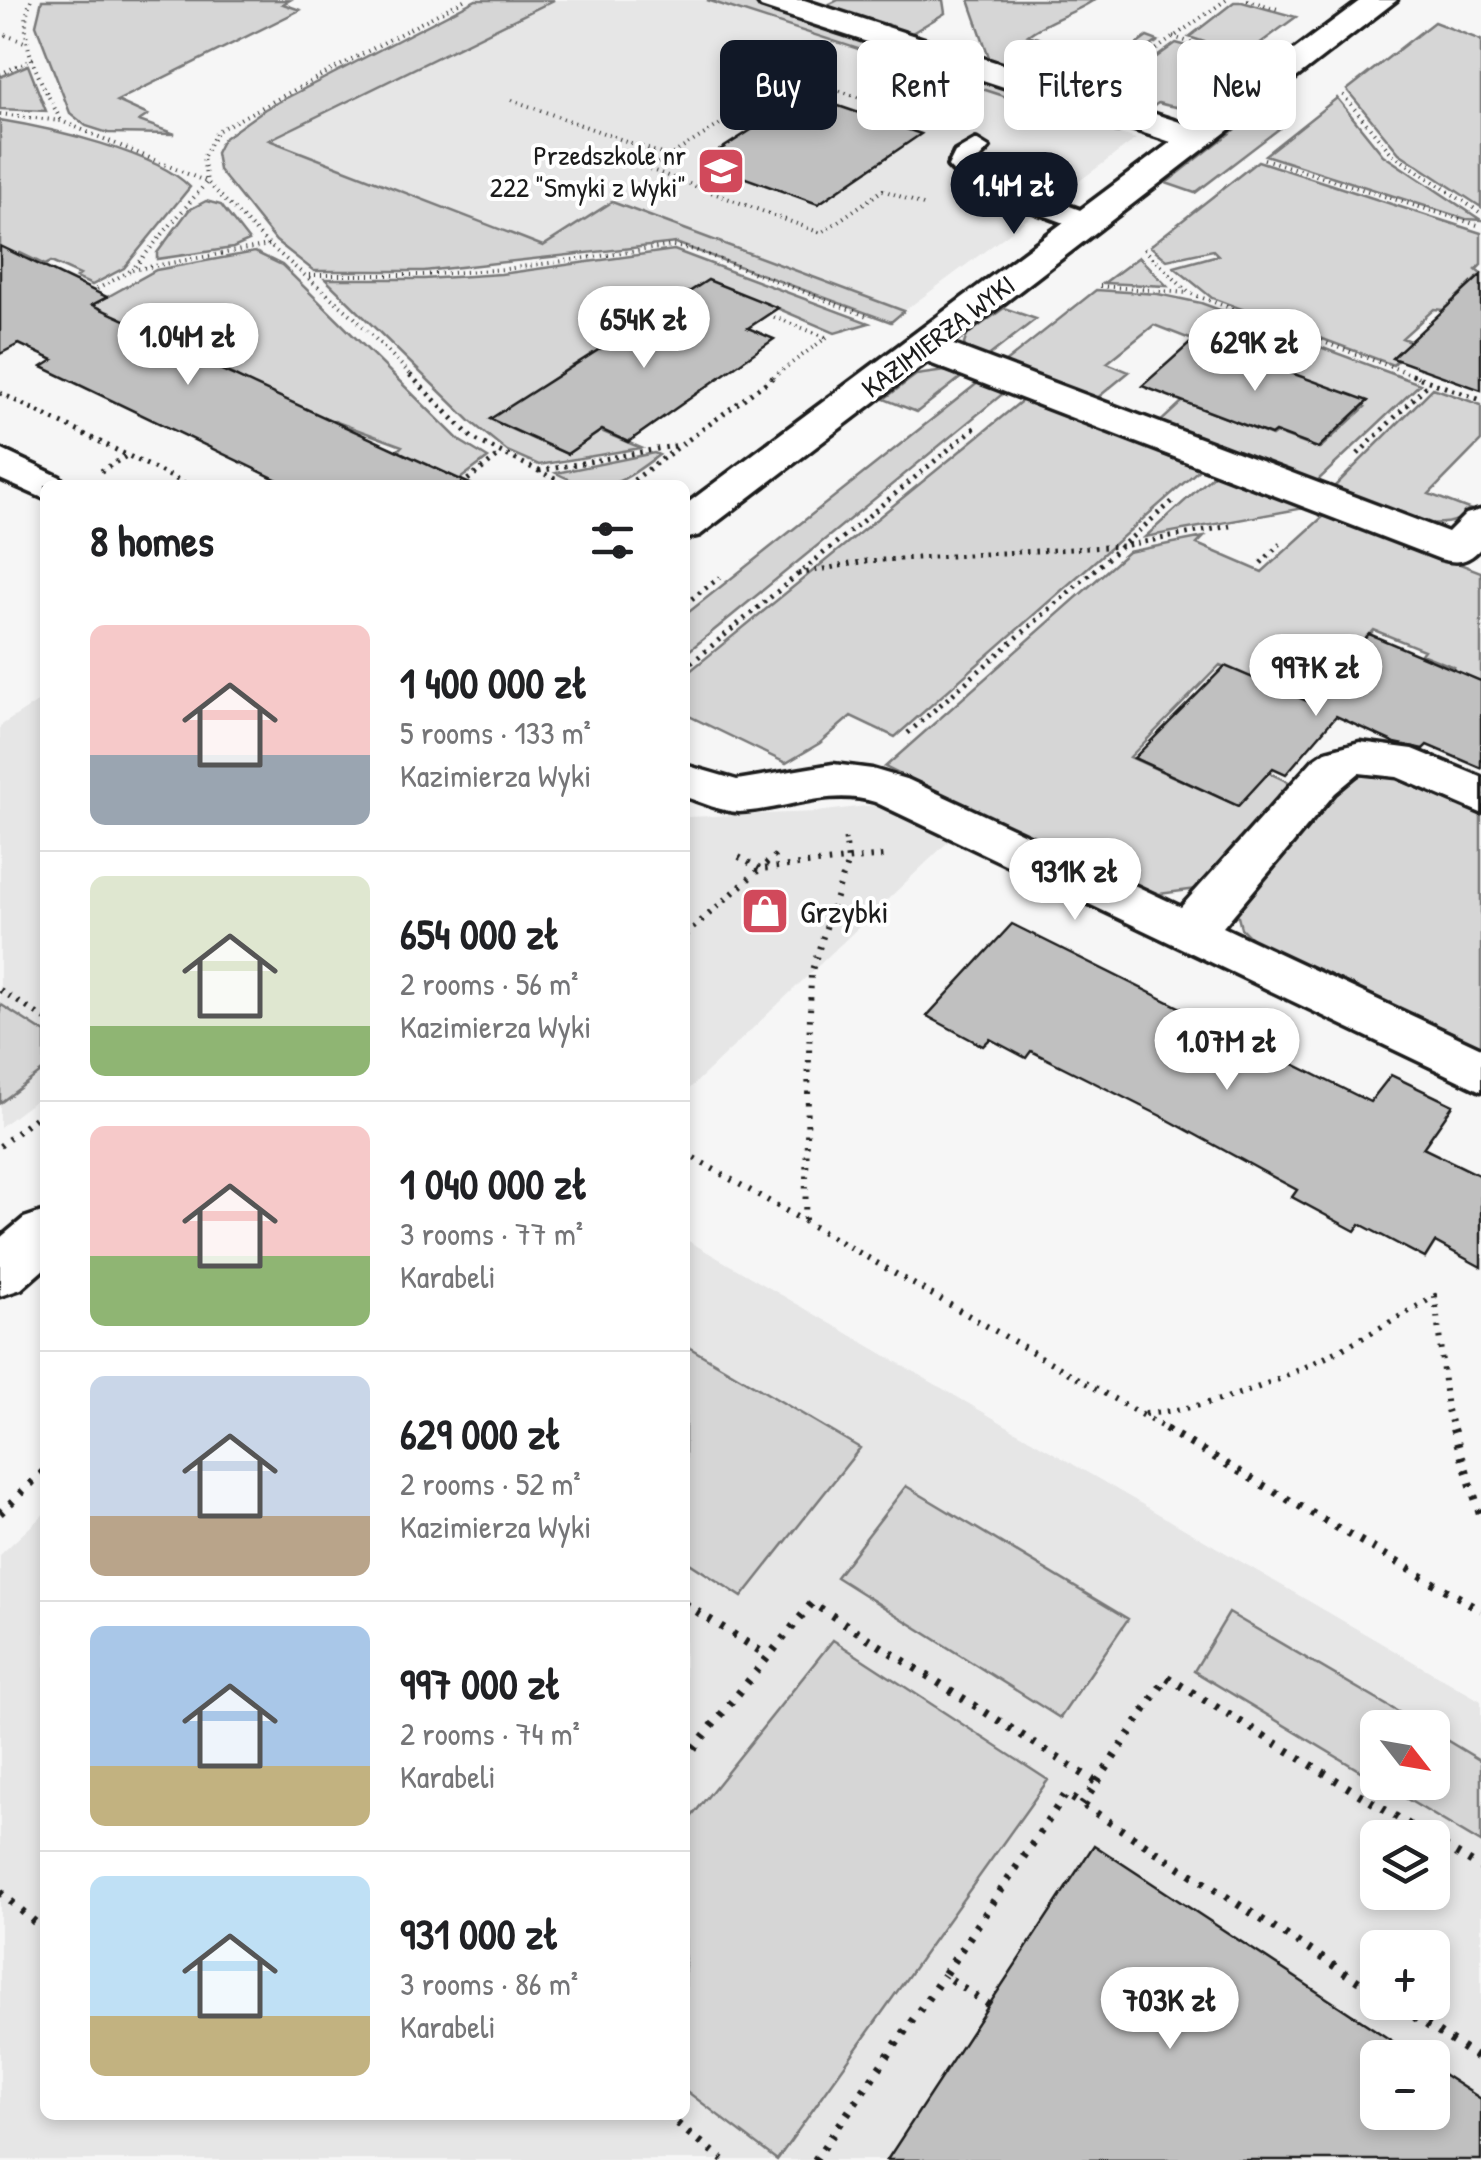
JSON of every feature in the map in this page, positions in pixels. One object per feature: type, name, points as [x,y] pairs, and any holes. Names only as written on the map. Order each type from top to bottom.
[{"type":"street","points":[[772,0],[1004,76]]},
{"type":"street","name":"KAZIMIERZA WYKI","points":[[690,522],[1381,0]]},
{"type":"street","points":[[1157,126],[1196,139]]},
{"type":"street","points":[[922,347],[1455,550],[1481,523]]},
{"type":"street","points":[[0,462],[40,483]]},
{"type":"street","points":[[1189,932],[1318,782],[1342,762],[1374,758],[1414,766],[1481,796]]},
{"type":"street","points":[[690,782],[736,796],[855,780],[892,791],[1481,1071]]},
{"type":"street","points":[[0,1272],[40,1238]]},
{"type":"lane","points":[[976,148],[964,157],[961,166],[976,181],[1090,223]]},
{"type":"path","points":[[31,0],[23,24],[61,121]]},
{"type":"path","points":[[132,270],[206,182],[203,158],[208,144],[230,122],[464,0]]},
{"type":"path","points":[[1157,48],[1226,0]]},
{"type":"path","points":[[0,33],[28,44]]},
{"type":"path","points":[[1172,37],[1182,40]]},
{"type":"path","points":[[0,74],[34,58]]},
{"type":"path","points":[[1339,89],[1392,154],[1481,214]]},
{"type":"path","points":[[512,100],[668,156]]},
{"type":"path","points":[[0,114],[61,121],[206,182],[269,245],[308,275],[472,438],[556,480]]},
{"type":"path","points":[[720,123],[649,170],[821,232],[883,190],[936,210]]},
{"type":"path","points":[[1253,156],[1481,226]]},
{"type":"path","points":[[96,289],[132,270],[269,245]]},
{"type":"path","points":[[308,275],[422,275],[506,269],[673,246],[695,250],[882,322]]},
{"type":"path","points":[[1140,246],[1189,293]]},
{"type":"path","points":[[1088,286],[1189,293],[1481,400]]},
{"type":"path","points":[[633,480],[829,338],[774,316]]},
{"type":"path","points":[[1314,497],[1430,382]]},
{"type":"path","points":[[690,664],[1024,388]]},
{"type":"path","points":[[0,393],[178,480]]},
{"type":"path","points":[[0,401],[8,397]]},
{"type":"path","points":[[536,471],[680,444]]},
{"type":"path","points":[[468,480],[500,455]]},
{"type":"path","points":[[96,474],[128,456]]},
{"type":"path","points":[[855,780],[1219,460]]},
{"type":"path","points":[[798,574],[866,561],[1122,546]]},
{"type":"path","points":[[690,930],[760,868],[888,856]]},
{"type":"path","points":[[805,1221],[810,973],[848,861]]},
{"type":"path","points":[[0,990],[40,1017]]},
{"type":"path","points":[[0,1146],[40,1114]]},
{"type":"path","points":[[690,1156],[1481,1610]]},
{"type":"path","points":[[1142,1415],[1205,1406],[1285,1376],[1376,1331],[1435,1296],[1447,1410],[1481,1517]]},
{"type":"path","points":[[0,1513],[40,1475]]},
{"type":"path","points":[[690,1752],[812,1603],[1096,1782]]},
{"type":"path","points":[[690,1607],[768,1656]]},
{"type":"path","points":[[1082,1805],[1167,1678],[1402,1820]]},
{"type":"path","points":[[814,2160],[1066,1794],[1360,1983]]},
{"type":"path","points":[[1450,1849],[1481,1868]]},
{"type":"path","points":[[0,1892],[40,1927]]},
{"type":"path","points":[[944,1975],[989,2005]]},
{"type":"path","points":[[1419,2020],[1481,2060]]},
{"type":"path","points":[[672,2120],[723,2160]]},
{"type":"shaded area","points":[[42,0],[290,0],[283,4],[300,10],[117,101],[148,115],[139,121],[175,134],[108,133],[86,126],[70,113],[36,25]]},
{"type":"shaded area","points":[[476,0],[554,0],[269,140],[543,246],[612,202],[904,311],[891,322],[676,243],[424,271],[314,271],[276,241],[219,170],[216,153],[223,139],[265,109]]},
{"type":"shaded area","name":"Przedszkole nr 222 \"Smyki z Wyki\"","points":[[554,0],[707,0],[830,40],[720,40],[720,130],[837,130],[837,42],[857,49],[857,130],[984,130],[984,90],[1004,96],[1004,130],[1108,130],[1136,139],[904,311],[612,202],[544,246],[268,140]]},
{"type":"shaded area","points":[[707,0],[749,0],[870,40],[857,40],[857,49]]},
{"type":"shaded area","points":[[838,0],[943,0],[945,13],[907,36],[821,8]]},
{"type":"shaded area","points":[[969,0],[1094,0],[1028,35],[1044,40],[1004,40],[1004,67],[991,63]]},
{"type":"shaded area","points":[[1234,2],[1296,17],[1265,40],[1189,37]]},
{"type":"shaded area","points":[[1434,22],[1481,40],[1481,207],[1399,153],[1347,90]]},
{"type":"shaded area","points":[[1177,43],[1177,107],[1157,104],[1157,57]]},
{"type":"shaded area","points":[[28,65],[46,111],[0,109],[0,77]]},
{"type":"shaded area","points":[[984,78],[1004,84],[1004,96],[984,90]]},
{"type":"shaded area","points":[[1337,98],[1383,155],[1481,220],[1466,219],[1265,155]]},
{"type":"shaded area","points":[[0,120],[73,135],[128,153],[174,174],[190,187],[124,268],[92,285],[51,262],[45,265],[20,253],[7,260],[0,255]]},
{"type":"shaded area","points":[[1234,130],[1277,130],[1195,193],[1166,183]]},
{"type":"shaded area","points":[[1258,161],[1481,233],[1481,265],[1476,270],[1481,274],[1443,310],[1434,309],[1402,338],[1415,343],[1393,365],[1212,298],[1174,267],[1218,255],[1213,250],[1167,260],[1150,246]]},
{"type":"shaded area","points":[[206,201],[221,205],[249,241],[233,248],[157,259],[157,253],[189,210]]},
{"type":"shaded area","points":[[674,250],[869,323],[835,333],[777,308],[674,298],[578,369],[572,366],[523,399],[527,402],[497,423],[567,454],[601,431],[641,448],[539,465],[507,451],[470,421],[325,279],[501,274]]},
{"type":"shaded area","points":[[255,252],[282,265],[460,441],[488,458],[459,480],[444,480],[397,451],[402,446],[321,416],[310,422],[234,375],[200,359],[187,367],[177,362],[190,354],[157,339],[161,336],[127,320],[116,326],[82,311],[156,270]]},
{"type":"shaded area","points":[[1139,257],[1167,286],[1104,283]]},
{"type":"shaded area","points":[[1096,290],[1158,294],[1201,303],[1420,384],[1315,483],[1156,426],[1183,401],[1272,436],[1276,433],[1319,449],[1365,407],[1154,325],[1107,363],[1129,372],[1096,399],[999,367]]},
{"type":"shaded area","points":[[1004,308],[1036,319],[982,361],[967,352],[967,335]]},
{"type":"shaded area","points":[[945,371],[963,376],[917,412],[884,399],[916,375]]},
{"type":"shaded area","points":[[979,382],[1005,392],[690,650],[690,611]]},
{"type":"shaded area","points":[[1433,388],[1481,405],[1481,441],[1429,494],[1474,511],[1458,520],[1422,522],[1330,491]]},
{"type":"shaded area","points":[[1024,399],[1202,467],[895,737],[851,716],[820,743],[786,763],[690,716],[690,671]]},
{"type":"shaded area","points":[[659,455],[621,480],[571,480],[556,473]]},
{"type":"shaded area","points":[[1217,472],[1309,507],[1145,537]]},
{"type":"shaded area","points":[[1327,513],[1481,572],[1481,686],[1449,673],[1454,667],[1421,654],[1424,650],[1374,630],[1344,663],[1350,678],[1325,668],[1298,697],[1220,665],[1130,757],[1236,805],[1255,784],[1261,769],[1297,786],[1197,889],[1159,894],[1127,886],[885,767],[1128,552],[1204,537],[1197,544],[1262,572]]},
{"type":"shaded area","points":[[40,700],[40,1097],[0,1127],[0,726]]},
{"type":"shaded area","points":[[1369,774],[1398,778],[1481,812],[1481,1050],[1258,945],[1241,928],[1235,905],[1278,848],[1331,792]]},
{"type":"shaded area","points":[[882,804],[951,839],[690,1088],[690,817],[817,812]]},
{"type":"shaded area","points":[[0,1004],[40,1030],[40,1073],[0,1103]]},
{"type":"shaded area","points":[[690,1242],[1481,1701],[1481,2160],[0,2160],[0,1555],[40,1518],[40,2120],[690,2120]]},
{"type":"shaded area","points":[[690,1348],[860,1448],[742,1597],[690,1563]]},
{"type":"shaded area","points":[[906,1486],[1128,1619],[1060,1718],[836,1577]]},
{"type":"shaded area","points":[[1229,1613],[1395,1710],[1360,1710],[1360,1771],[1194,1671]]},
{"type":"shaded area","points":[[833,1640],[1048,1780],[777,2160],[690,2094],[690,1819]]},
{"type":"shaded area","points":[[1450,1742],[1481,1761],[1481,1843],[1450,1825],[1450,1820],[1442,1820],[1409,1800],[1450,1800]]},
{"type":"building","points":[[837,106],[857,112],[857,130],[909,130],[921,134],[818,204],[701,162],[751,130],[837,130]]},
{"type":"building","points":[[0,246],[107,297],[92,305],[158,335],[152,338],[461,480],[278,480],[42,367],[53,360],[19,344],[0,354]]},
{"type":"building","points":[[1481,275],[1481,390],[1392,358]]},
{"type":"building","points":[[708,280],[778,308],[748,328],[774,339],[628,442],[602,430],[567,454],[490,419]]},
{"type":"building","points":[[1196,338],[1368,401],[1318,448],[1275,432],[1271,435],[1142,386]]},
{"type":"building","points":[[1369,634],[1481,681],[1481,768],[1427,745],[1423,749],[1395,743],[1336,716],[1286,774],[1273,768],[1238,806],[1134,758],[1225,666],[1307,701]]},
{"type":"building","points":[[1012,924],[1370,1102],[1391,1075],[1453,1105],[1423,1148],[1481,1176],[1481,1267],[1435,1242],[1425,1258],[1360,1224],[1355,1231],[1292,1197],[1297,1190],[1161,1116],[1031,1051],[1026,1058],[990,1039],[983,1046],[927,1016]]},
{"type":"building","points":[[1094,1845],[1391,2040],[1360,2040],[1360,2130],[1450,2130],[1450,2079],[1481,2099],[1481,2160],[887,2160]]},
{"type":"place","name":"Przedszkole nr 222 \"Smyki z Wyki\"","points":[[721,171]]},
{"type":"place","name":"Grzybki","points":[[765,911]]}]
